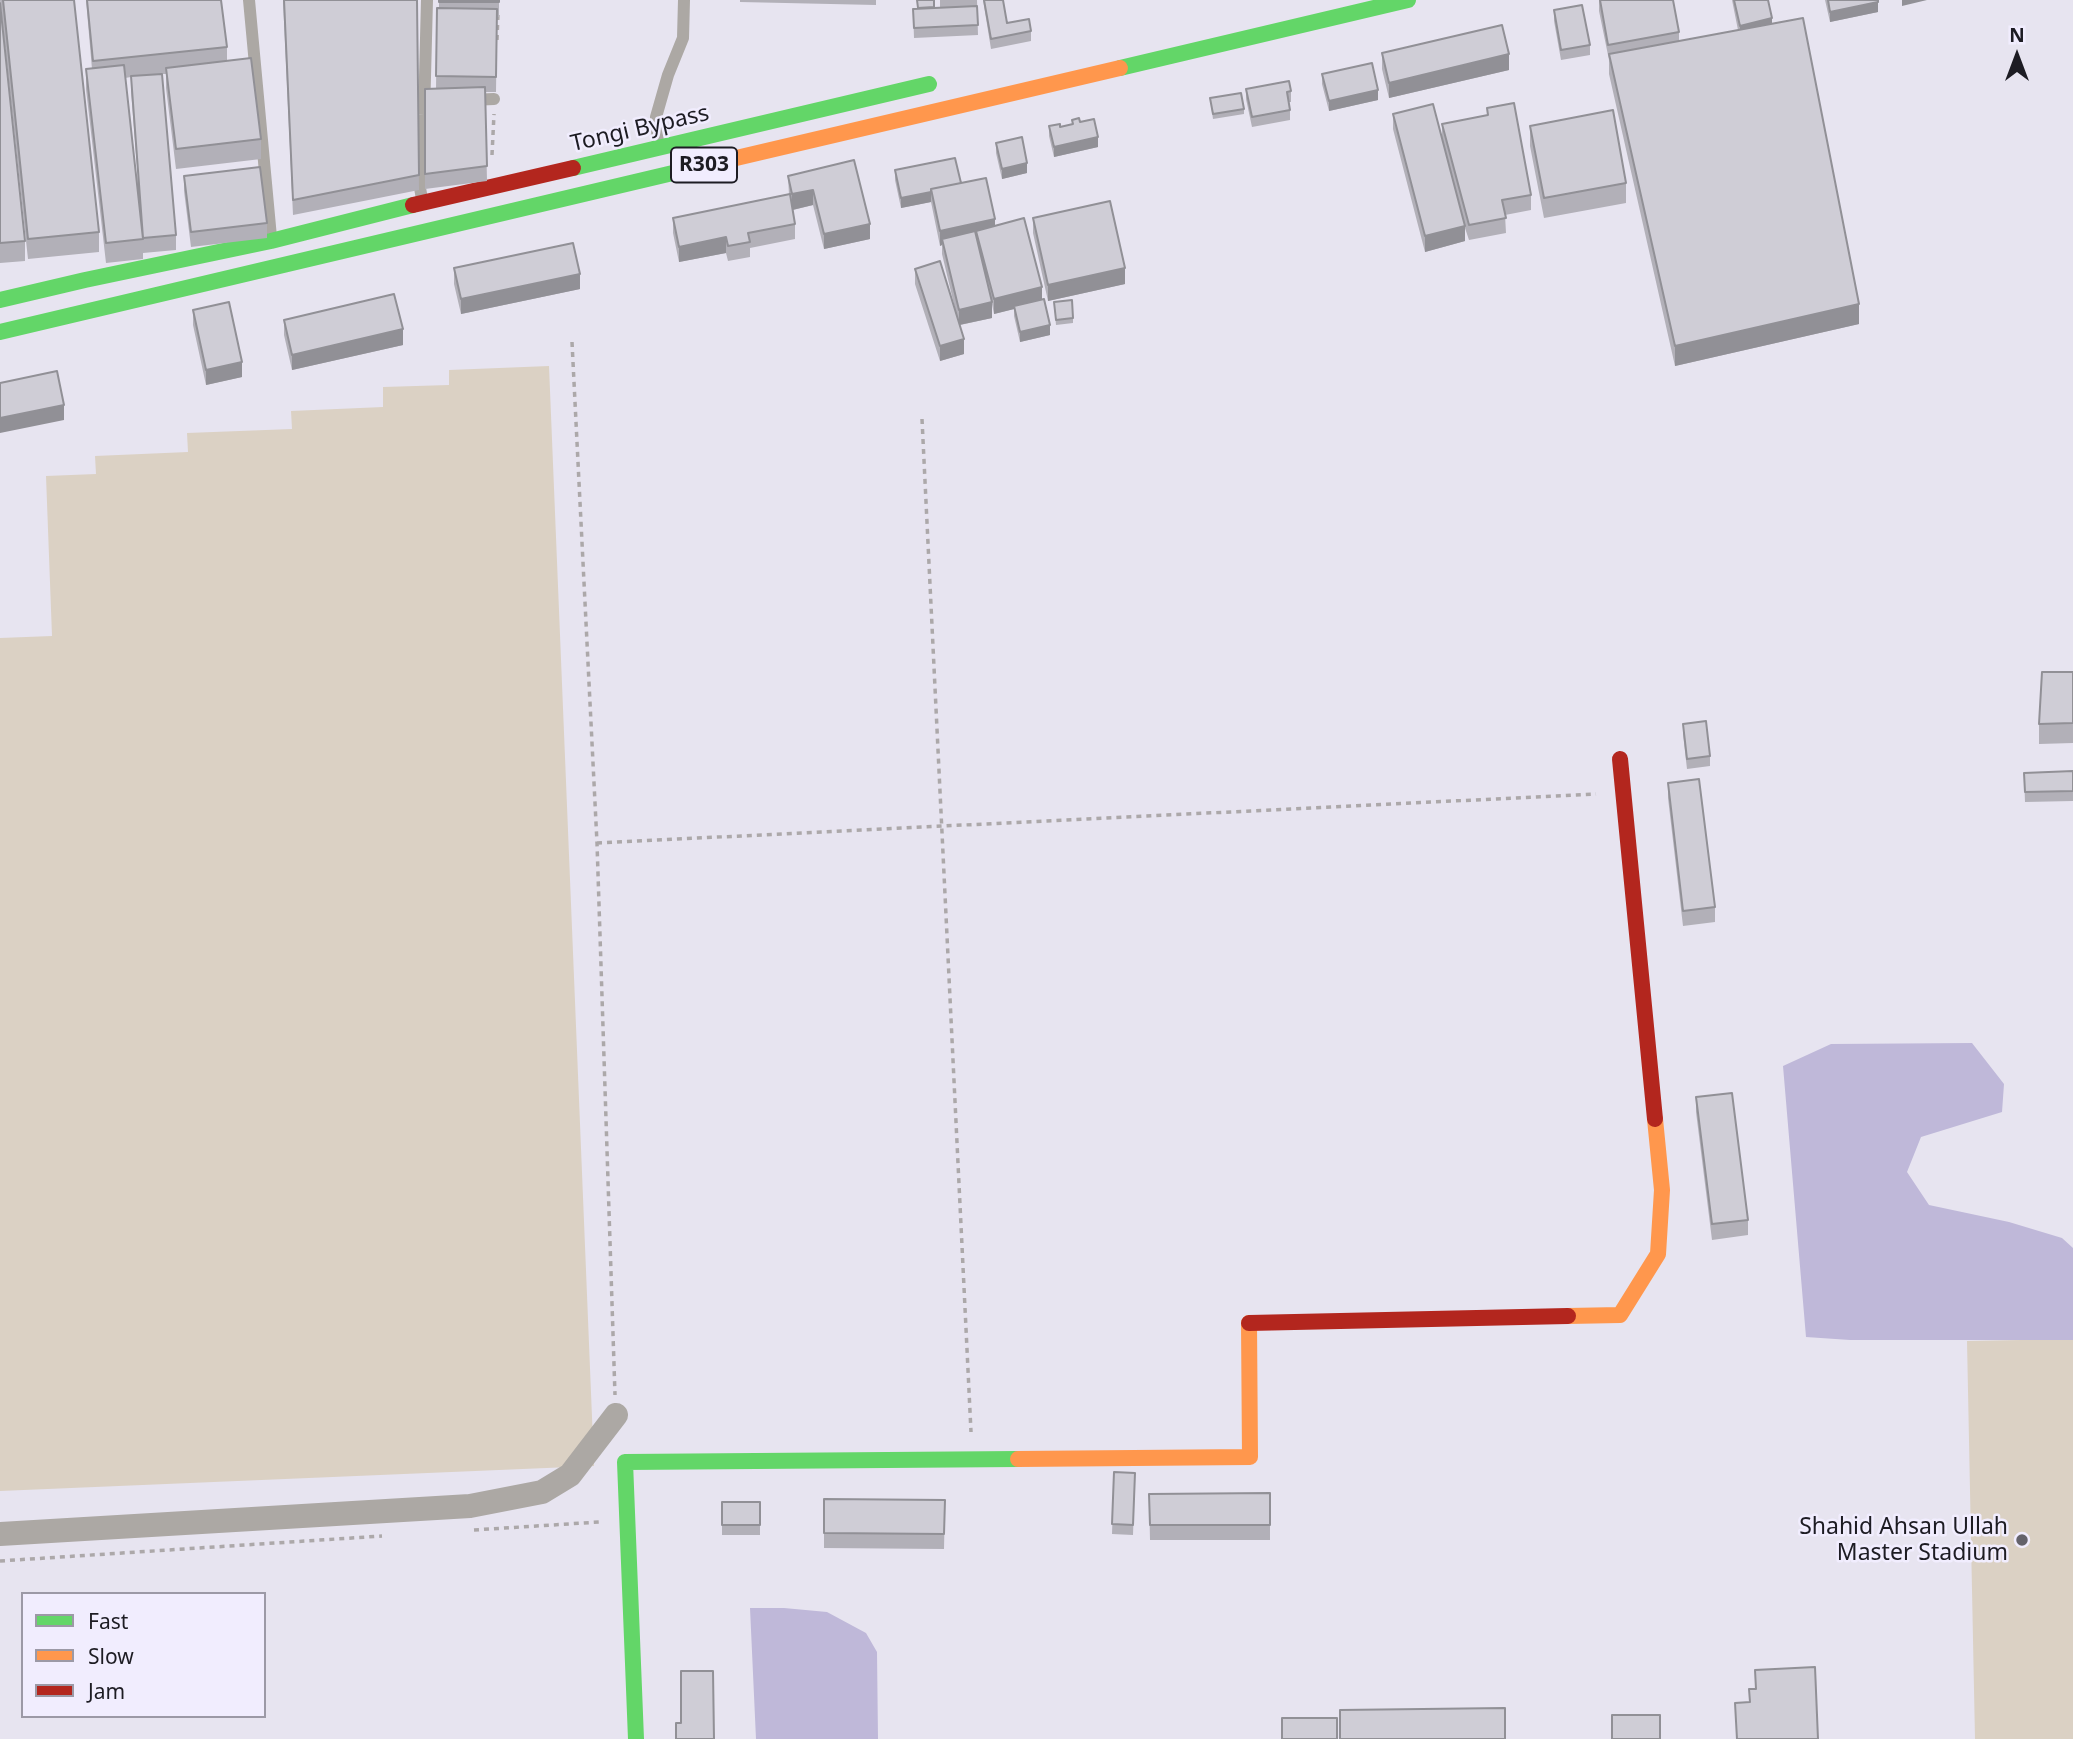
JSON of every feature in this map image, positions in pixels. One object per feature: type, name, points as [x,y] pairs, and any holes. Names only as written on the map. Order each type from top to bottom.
[{"type":"main road","name":"R303","points":[[0,332],[1408,0]]},
{"type":"main road","name":"Tongi Bypass","points":[[0,300],[271,241],[940,82]]},
{"type":"main road","points":[[636,1739],[625,1462],[1250,1457],[1249,1323],[1620,1315],[1658,1254],[1662,1190],[1620,759]]},
{"type":"street","points":[[616,1415],[625,1462]]},
{"type":"street","points":[[0,1534],[457,1507],[542,1492],[570,1475],[616,1415]]},
{"type":"lane","points":[[249,0],[271,241]]},
{"type":"lane","points":[[422,203],[420,188],[424,101],[432,24],[427,0]]},
{"type":"lane","points":[[659,148],[656,117],[668,75],[683,38],[684,0]]},
{"type":"lane","points":[[452,100],[494,99]]},
{"type":"lane","points":[[424,101],[438,100]]},
{"type":"path","points":[[572,342],[597,843],[616,1415]]},
{"type":"path","points":[[922,419],[972,1458]]},
{"type":"path","points":[[597,843],[1605,794]]},
{"type":"path","points":[[465,1531],[629,1520]]},
{"type":"path","points":[[0,1561],[383,1536]]},
{"type":"shaded area","points":[[549,366],[594,1466],[0,1491],[0,638],[52,636],[46,476],[96,474],[95,456],[188,452],[187,433],[292,429],[291,411],[383,407],[383,387],[449,385],[449,370]]},
{"type":"shaded area","points":[[1972,1043],[2004,1084],[2002,1112],[1921,1137],[1907,1172],[1929,1205],[2009,1222],[2062,1238],[2073,1248],[2073,1340],[1850,1340],[1806,1337],[1783,1066],[1831,1044]]},
{"type":"shaded area","name":"Shahid Ahsan Ullah Master Stadium","points":[[2073,1339],[2073,1739],[1975,1739],[1967,1341]]},
{"type":"shaded area","points":[[750,1608],[827,1612],[866,1633],[877,1652],[878,1739],[756,1739]]},
{"type":"building","points":[[3,0],[74,0],[99,232],[28,239]]},
{"type":"building","points":[[87,0],[221,0],[227,47],[93,61]]},
{"type":"building","points":[[284,0],[417,0],[419,175],[293,200]]},
{"type":"building","points":[[499,0],[499,2],[439,2]]},
{"type":"building","points":[[917,0],[934,0],[934,7],[918,8]]},
{"type":"building","points":[[984,0],[1003,0],[1007,23],[1029,19],[1031,31],[991,39]]},
{"type":"building","points":[[1600,0],[1673,0],[1679,32],[1608,45]]},
{"type":"building","points":[[1734,0],[1768,0],[1772,18],[1740,26]]},
{"type":"building","points":[[1828,0],[1878,0],[1878,2],[1830,12]]},
{"type":"building","points":[[0,3],[25,241],[0,243]]},
{"type":"building","points":[[1582,5],[1590,45],[1561,50],[1554,10]]},
{"type":"building","points":[[977,6],[978,25],[914,28],[913,9]]},
{"type":"building","points":[[437,8],[497,9],[496,77],[436,76]]},
{"type":"building","points":[[1803,18],[1859,304],[1675,346],[1609,54]]},
{"type":"building","points":[[1502,25],[1509,54],[1389,83],[1382,53]]},
{"type":"building","points":[[251,58],[261,139],[176,149],[166,68]]},
{"type":"building","points":[[1372,63],[1378,90],[1329,101],[1322,74]]},
{"type":"building","points":[[124,65],[143,239],[106,243],[86,69]]},
{"type":"building","points":[[162,74],[176,235],[143,238],[131,76]]},
{"type":"building","points":[[1289,81],[1291,91],[1287,92],[1290,110],[1252,117],[1246,89]]},
{"type":"building","points":[[485,87],[487,166],[425,174],[425,89]]},
{"type":"building","points":[[1241,93],[1244,109],[1213,114],[1210,98]]},
{"type":"building","points":[[1514,103],[1531,195],[1502,200],[1506,218],[1469,225],[1442,124],[1488,115],[1487,108]]},
{"type":"building","points":[[1433,104],[1465,226],[1425,236],[1393,114]]},
{"type":"building","points":[[1613,110],[1626,183],[1544,198],[1530,126]]},
{"type":"building","points":[[1079,118],[1080,122],[1094,119],[1098,137],[1054,147],[1049,126],[1073,124],[1072,120]]},
{"type":"building","points":[[1022,137],[1027,163],[1002,169],[996,143]]},
{"type":"building","points":[[955,158],[961,183],[901,198],[895,170]]},
{"type":"building","points":[[854,160],[870,224],[824,234],[813,190],[792,194],[788,176]]},
{"type":"building","points":[[260,167],[267,223],[191,232],[184,176]]},
{"type":"building","points":[[986,178],[995,219],[940,231],[931,189]]},
{"type":"building","points":[[790,194],[795,224],[748,233],[750,242],[728,246],[726,237],[679,247],[673,218]]},
{"type":"building","points":[[1110,201],[1125,268],[1048,285],[1033,218]]},
{"type":"building","points":[[1024,218],[1042,287],[994,299],[976,231]]},
{"type":"building","points":[[975,231],[992,302],[959,310],[942,239]]},
{"type":"building","points":[[573,243],[580,274],[461,299],[454,268]]},
{"type":"building","points":[[940,261],[964,339],[940,346],[915,269]]},
{"type":"building","points":[[394,294],[403,329],[292,355],[284,320]]},
{"type":"building","points":[[1044,299],[1050,325],[1020,332],[1014,306]]},
{"type":"building","points":[[1072,300],[1073,318],[1056,320],[1054,302]]},
{"type":"building","points":[[229,302],[242,362],[206,370],[193,310]]},
{"type":"building","points":[[57,371],[64,405],[0,418],[0,383]]},
{"type":"building","points":[[2042,672],[2073,672],[2073,723],[2039,724]]},
{"type":"building","points":[[1706,721],[1710,756],[1687,759],[1683,724]]},
{"type":"building","points":[[2073,771],[2073,791],[2025,792],[2024,773]]},
{"type":"building","points":[[1699,779],[1715,907],[1683,911],[1668,783]]},
{"type":"building","points":[[1732,1093],[1748,1220],[1712,1224],[1696,1097]]},
{"type":"building","points":[[1114,1472],[1135,1473],[1133,1525],[1112,1524]]},
{"type":"building","points":[[1270,1493],[1270,1525],[1150,1525],[1149,1494]]},
{"type":"building","points":[[824,1499],[945,1500],[944,1534],[824,1533]]},
{"type":"building","points":[[722,1502],[760,1502],[760,1525],[722,1525]]},
{"type":"building","points":[[1815,1667],[1818,1739],[1737,1739],[1735,1703],[1750,1702],[1749,1689],[1756,1689],[1755,1670]]},
{"type":"building","points":[[681,1671],[713,1671],[714,1739],[676,1739],[676,1723],[681,1723]]},
{"type":"building","points":[[1505,1708],[1505,1739],[1340,1739],[1340,1710]]},
{"type":"building","points":[[1612,1715],[1660,1715],[1660,1739],[1612,1739]]},
{"type":"building","points":[[1282,1718],[1337,1718],[1337,1739],[1282,1739]]},
{"type":"traffic: fast","points":[[1120,68],[1408,0]]},
{"type":"traffic: fast","points":[[573,168],[929,84]]},
{"type":"traffic: fast","points":[[0,332],[732,159]]},
{"type":"traffic: fast","points":[[0,300],[271,241],[413,205]]},
{"type":"traffic: fast","points":[[636,1739],[625,1462],[1018,1459]]},
{"type":"traffic: slow","points":[[732,159],[1120,68]]},
{"type":"traffic: slow","points":[[1568,1316],[1620,1315],[1658,1254],[1662,1190],[1655,1119]]},
{"type":"traffic: slow","points":[[1018,1459],[1250,1457],[1249,1323]]},
{"type":"traffic: jam","points":[[413,205],[573,168]]},
{"type":"traffic: jam","points":[[1620,759],[1655,1119]]},
{"type":"traffic: jam","points":[[1249,1323],[1568,1316]]},
{"type":"place","name":"Shahid Ahsan Ullah Master Stadium","points":[[2022,1540]]}]
